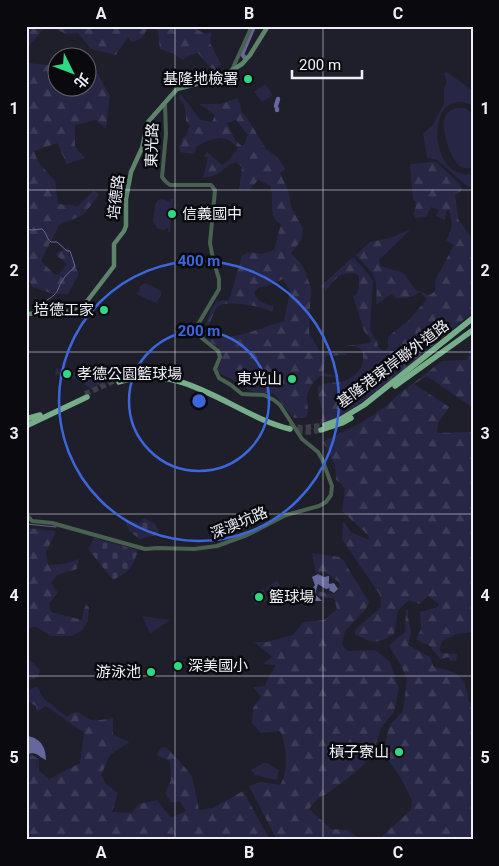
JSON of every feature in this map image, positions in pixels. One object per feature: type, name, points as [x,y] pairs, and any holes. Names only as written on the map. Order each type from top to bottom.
[{"type":"highway","name":"基隆港東岸聯外道路","points":[[323,428],[358,412],[435,353],[473,318]]},
{"type":"highway","points":[[460,328],[465,336]]},
{"type":"highway","name":"基隆港東岸聯外道路","points":[[435,353],[473,330]]},
{"type":"highway","points":[[119,381],[140,376],[170,377],[290,427]]},
{"type":"highway","points":[[26,427],[41,417],[86,396]]},
{"type":"highway","points":[[26,421],[41,417]]},
{"type":"main road","points":[[232,72],[250,55],[268,26]]},
{"type":"main road","name":"培德路","points":[[26,316],[56,316],[84,304],[114,266],[114,244],[126,226],[126,199],[131,172],[142,148],[148,122],[177,89],[220,78],[232,72]]},
{"type":"street","points":[[232,72],[252,26]]},
{"type":"street","name":"東光路","points":[[165,101],[166,134],[162,177],[170,185],[211,185],[215,190],[210,243],[219,279],[219,289],[197,326],[196,332],[216,349],[219,354],[215,369],[217,376],[242,394],[264,395],[274,400],[281,406],[300,435]]},
{"type":"street","name":"深澳坑路","points":[[26,514],[32,521],[52,523],[145,550],[158,548],[194,549],[217,546],[248,535],[286,515],[316,508],[324,504],[329,498],[332,486],[322,459],[318,452],[300,435]]},
{"type":"green space","points":[[26,26],[46,26],[26,49]]},
{"type":"green space","points":[[50,26],[149,26],[142,38],[132,42],[128,37],[116,55],[98,51],[98,48],[90,48],[78,33],[66,34]]},
{"type":"green space","points":[[152,26],[191,26],[205,34],[211,32],[210,43],[221,64],[214,72],[198,53],[188,56],[183,60],[172,53],[160,49],[158,32]]},
{"type":"green space","points":[[26,61],[28,63],[48,65],[48,98],[98,98],[98,74],[110,95],[106,129],[96,120],[75,125],[75,147],[85,158],[67,164],[57,143],[34,151],[38,162],[55,181],[58,204],[78,206],[94,190],[99,195],[83,215],[59,225],[41,261],[54,274],[58,275],[67,264],[55,254],[69,247],[69,254],[79,274],[68,294],[53,294],[33,287],[26,276]]},
{"type":"green space","points":[[447,72],[473,91],[473,106],[458,102],[446,107],[440,118],[437,133],[440,149],[446,163],[457,172],[473,174],[473,188],[467,186],[437,160],[427,158],[423,133],[432,126],[444,104],[444,88],[447,82],[444,73]]},
{"type":"green space","points":[[265,84],[273,95],[262,102],[254,92]]},
{"type":"green space","points":[[181,95],[201,120],[212,122],[215,115],[200,104],[220,104],[237,98],[242,113],[246,116],[266,149],[277,157],[285,169],[280,173],[288,190],[291,207],[303,229],[302,239],[291,253],[303,266],[311,288],[309,333],[319,350],[324,353],[345,353],[347,355],[326,356],[323,373],[339,377],[320,376],[315,381],[308,394],[306,418],[294,418],[274,394],[250,391],[219,373],[217,370],[222,358],[218,347],[201,336],[199,331],[200,328],[206,335],[226,337],[239,335],[284,321],[290,292],[283,279],[258,288],[254,293],[259,301],[274,307],[272,312],[244,304],[221,305],[217,307],[209,325],[205,327],[211,309],[217,301],[229,300],[242,256],[249,252],[262,254],[274,250],[281,224],[273,216],[271,186],[258,180],[249,190],[239,190],[242,167],[236,162],[210,177],[203,178],[208,158],[204,156],[207,152],[222,165],[229,160],[238,148],[233,143],[223,138],[218,138],[196,147],[195,154],[180,152],[179,146],[182,144],[182,139],[186,136],[190,125],[186,122],[184,105],[178,98]],"holes":[[[236,120],[248,135],[243,147],[235,140],[227,123]]]},
{"type":"green space","points":[[457,108],[465,108],[473,114],[472,168],[461,167],[454,159],[444,131],[443,124],[445,118],[449,112]]},
{"type":"green space","points":[[436,162],[462,188],[455,195],[458,219],[473,240],[473,312],[369,397],[340,416],[319,425],[322,411],[318,387],[326,383],[341,382],[356,374],[362,366],[362,350],[355,346],[346,346],[369,343],[371,341],[364,331],[353,296],[356,295],[359,288],[359,275],[347,273],[339,277],[325,292],[325,288],[320,287],[353,257],[373,281],[370,329],[378,347],[384,351],[388,348],[388,338],[390,335],[409,320],[427,299],[420,292],[412,297],[403,298],[397,298],[391,294],[376,305],[377,288],[374,277],[356,255],[370,242],[390,238],[411,229],[379,260],[380,266],[404,273],[415,290],[430,295],[435,291],[435,281],[454,245],[446,240],[452,225],[451,218],[449,210],[446,211],[445,220],[436,216],[439,210],[431,207],[426,217],[415,218],[416,201],[413,200],[410,164]]},
{"type":"green space","points":[[163,199],[170,202],[173,199],[170,233],[168,228],[164,230],[158,229],[153,222],[155,204],[158,200]]},
{"type":"green space","points":[[146,283],[161,291],[161,296],[157,301],[158,304],[136,294],[139,292],[140,286]]},
{"type":"green space","points":[[473,339],[473,408],[427,376],[414,384],[449,407],[438,423],[437,433],[473,432],[473,632],[457,634],[442,641],[439,649],[442,653],[457,654],[456,661],[451,661],[449,657],[440,659],[430,646],[416,639],[421,629],[420,612],[438,607],[439,604],[428,596],[419,604],[409,600],[398,610],[394,634],[375,642],[355,634],[355,630],[381,607],[380,595],[342,539],[343,521],[352,533],[370,540],[368,535],[342,511],[345,489],[336,480],[335,465],[323,442],[362,422],[385,407],[442,361],[467,360]]},
{"type":"green space","name":"孝德公園籃球場","points":[[56,368],[79,373],[81,380],[55,375]]},
{"type":"green space","points":[[81,373],[97,376],[104,384],[91,390],[85,385]]},
{"type":"green space","points":[[144,518],[155,524],[159,531],[156,535],[140,539],[130,532],[125,519],[139,523]]},
{"type":"green space","points":[[26,528],[56,531],[46,552],[48,565],[64,564],[79,559],[77,569],[57,575],[51,583],[58,593],[49,603],[51,612],[82,620],[85,604],[89,607],[88,621],[82,630],[72,636],[51,636],[35,626],[26,630]]},
{"type":"green space","points":[[94,538],[138,550],[130,568],[113,580],[88,549]]},
{"type":"green space","points":[[312,553],[339,557],[343,560],[369,602],[365,610],[345,631],[342,645],[348,651],[375,650],[390,662],[399,689],[394,712],[381,728],[372,756],[356,772],[316,800],[309,809],[331,829],[347,830],[362,840],[273,840],[276,838],[249,786],[262,782],[280,785],[286,766],[285,750],[280,731],[261,733],[252,723],[253,708],[261,697],[253,687],[264,686],[276,665],[263,664],[272,657],[254,642],[267,642],[293,635],[303,622],[324,620],[337,609],[334,598],[321,597],[316,591],[334,594],[338,591],[340,583],[325,572],[316,573]]},
{"type":"green space","points":[[277,581],[282,588],[302,587],[301,595],[270,600],[266,588]]},
{"type":"green space","name":"籃球場","points":[[264,589],[267,601],[255,605],[251,593]]},
{"type":"green space","points":[[406,610],[408,610],[411,633],[408,645],[430,657],[434,667],[459,676],[466,685],[468,701],[473,704],[473,840],[383,840],[382,836],[411,810],[412,800],[402,780],[389,761],[385,745],[389,726],[403,711],[407,679],[389,646],[405,632]]},
{"type":"green space","points":[[142,616],[170,620],[150,634]]},
{"type":"green space","points":[[26,656],[40,670],[38,677],[26,683]]},
{"type":"green space","points":[[37,687],[44,699],[67,717],[77,712],[92,720],[113,718],[113,735],[129,742],[110,755],[101,775],[106,784],[118,793],[112,812],[132,813],[139,804],[157,800],[171,818],[186,811],[180,802],[171,802],[165,793],[171,780],[170,761],[157,755],[160,748],[166,747],[192,776],[199,810],[213,808],[243,791],[270,840],[54,840],[52,838],[47,840],[26,840],[26,762],[30,754],[39,759],[39,771],[49,779],[80,763],[84,733],[46,706],[37,712],[36,706],[26,700],[28,692]]},
{"type":"green space","points":[[263,763],[267,763],[279,770],[277,780],[255,775],[251,770]]},
{"type":"water","points":[[318,574],[324,577],[329,576],[329,584],[334,583],[338,589],[334,593],[329,590],[330,588],[326,589],[318,584],[315,594],[322,601],[314,601],[310,592],[315,585],[312,577]]},
{"type":"water","points":[[26,736],[35,738],[41,744],[45,751],[46,760],[35,754],[26,755]]},
{"type":"waterway","points":[[245,58],[242,54],[254,26]]},
{"type":"waterway","points":[[276,106],[278,99]]},
{"type":"waterway","points":[[26,229],[42,229],[51,242],[57,242],[67,251],[70,251],[75,266],[65,276],[56,292],[47,300]]},
{"type":"waterway","points":[[26,524],[56,527]]},
{"type":"tunnel","points":[[85,394],[118,379]]},
{"type":"tunnel","points":[[289,425],[302,428],[325,425]]},
{"type":"tunnel","points":[[297,431],[310,432],[321,430]]},
{"type":"place","name":"基隆地檢署","points":[[248,79]]},
{"type":"place","name":"信義國中","points":[[172,214]]},
{"type":"place","name":"培德工家","points":[[104,310]]},
{"type":"place","name":"孝德公園籃球場","points":[[67,374]]},
{"type":"place","name":"東光山","points":[[292,379]]},
{"type":"place","name":"籃球場","points":[[259,597]]},
{"type":"place","name":"深美國小","points":[[178,666]]},
{"type":"place","name":"游泳池","points":[[151,672]]},
{"type":"place","name":"槓子寮山","points":[[399,752]]}]
